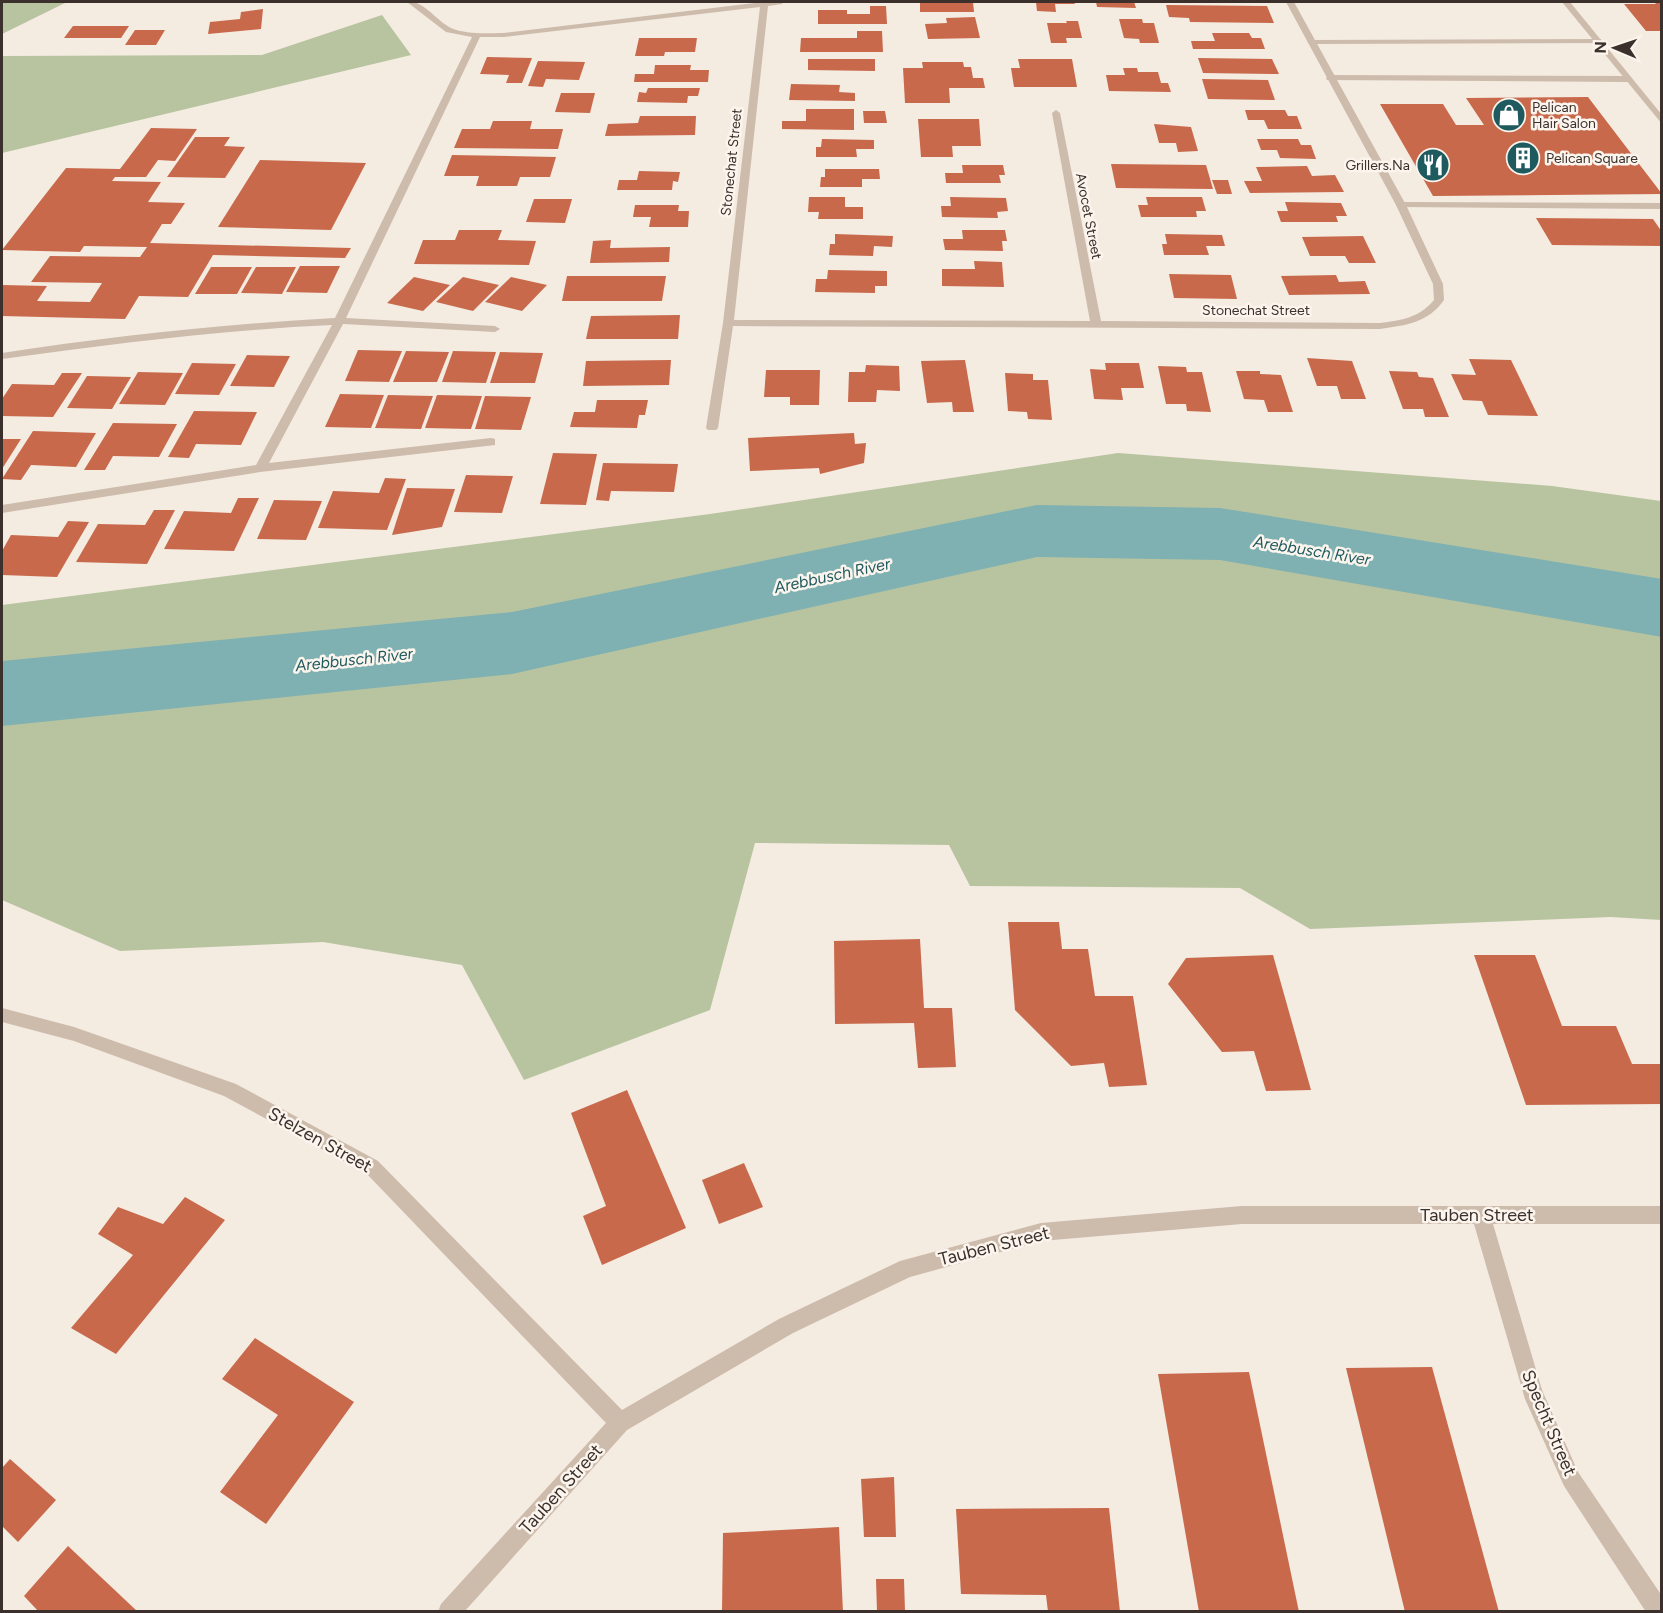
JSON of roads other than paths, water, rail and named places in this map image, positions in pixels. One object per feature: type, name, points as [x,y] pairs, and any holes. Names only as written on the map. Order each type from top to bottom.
[{"type":"street","points":[[411,2],[449,30],[504,35],[779,2]]},
{"type":"street","name":"Stonechat Street","points":[[728,323],[1380,326],[1414,321],[1431,312],[1440,300],[1438,284],[1401,205],[1290,2]]},
{"type":"street","points":[[1566,2],[1662,121]]},
{"type":"street","name":"Stonechat Street","points":[[712,428],[728,323],[764,4]]},
{"type":"street","points":[[260,468],[339,321],[477,34]]},
{"type":"street","points":[[1311,42],[1598,41]]},
{"type":"street","points":[[1330,78],[1628,79]]},
{"type":"street","name":"Avocet Street","points":[[1056,113],[1096,323]]},
{"type":"street","points":[[1401,205],[1662,206]]},
{"type":"street","points":[[2,356],[165,334],[259,325],[339,321],[495,329]]},
{"type":"street","points":[[2,509],[260,468],[491,442]]},
{"type":"street","name":"Stelzen Street","points":[[2,1015],[74,1034],[230,1090],[372,1167],[620,1424]]},
{"type":"street","name":"Tauben Street","points":[[449,1611],[620,1424],[786,1326],[907,1268],[1041,1232],[1242,1215],[1662,1215]]},
{"type":"street","name":"Specht Street","points":[[1481,1215],[1532,1392],[1571,1479],[1659,1611]]},
{"type":"waterway","name":"Arebbusch River","points":[[2,694],[512,643],[1037,531],[1220,534],[1662,608]]},
{"type":"place","name":"Pelican Hair Salon","points":[[1509,115]]},
{"type":"place","name":"Pelican Square","points":[[1523,158]]},
{"type":"place","name":"Grillers.Na","points":[[1433,165]]}]
